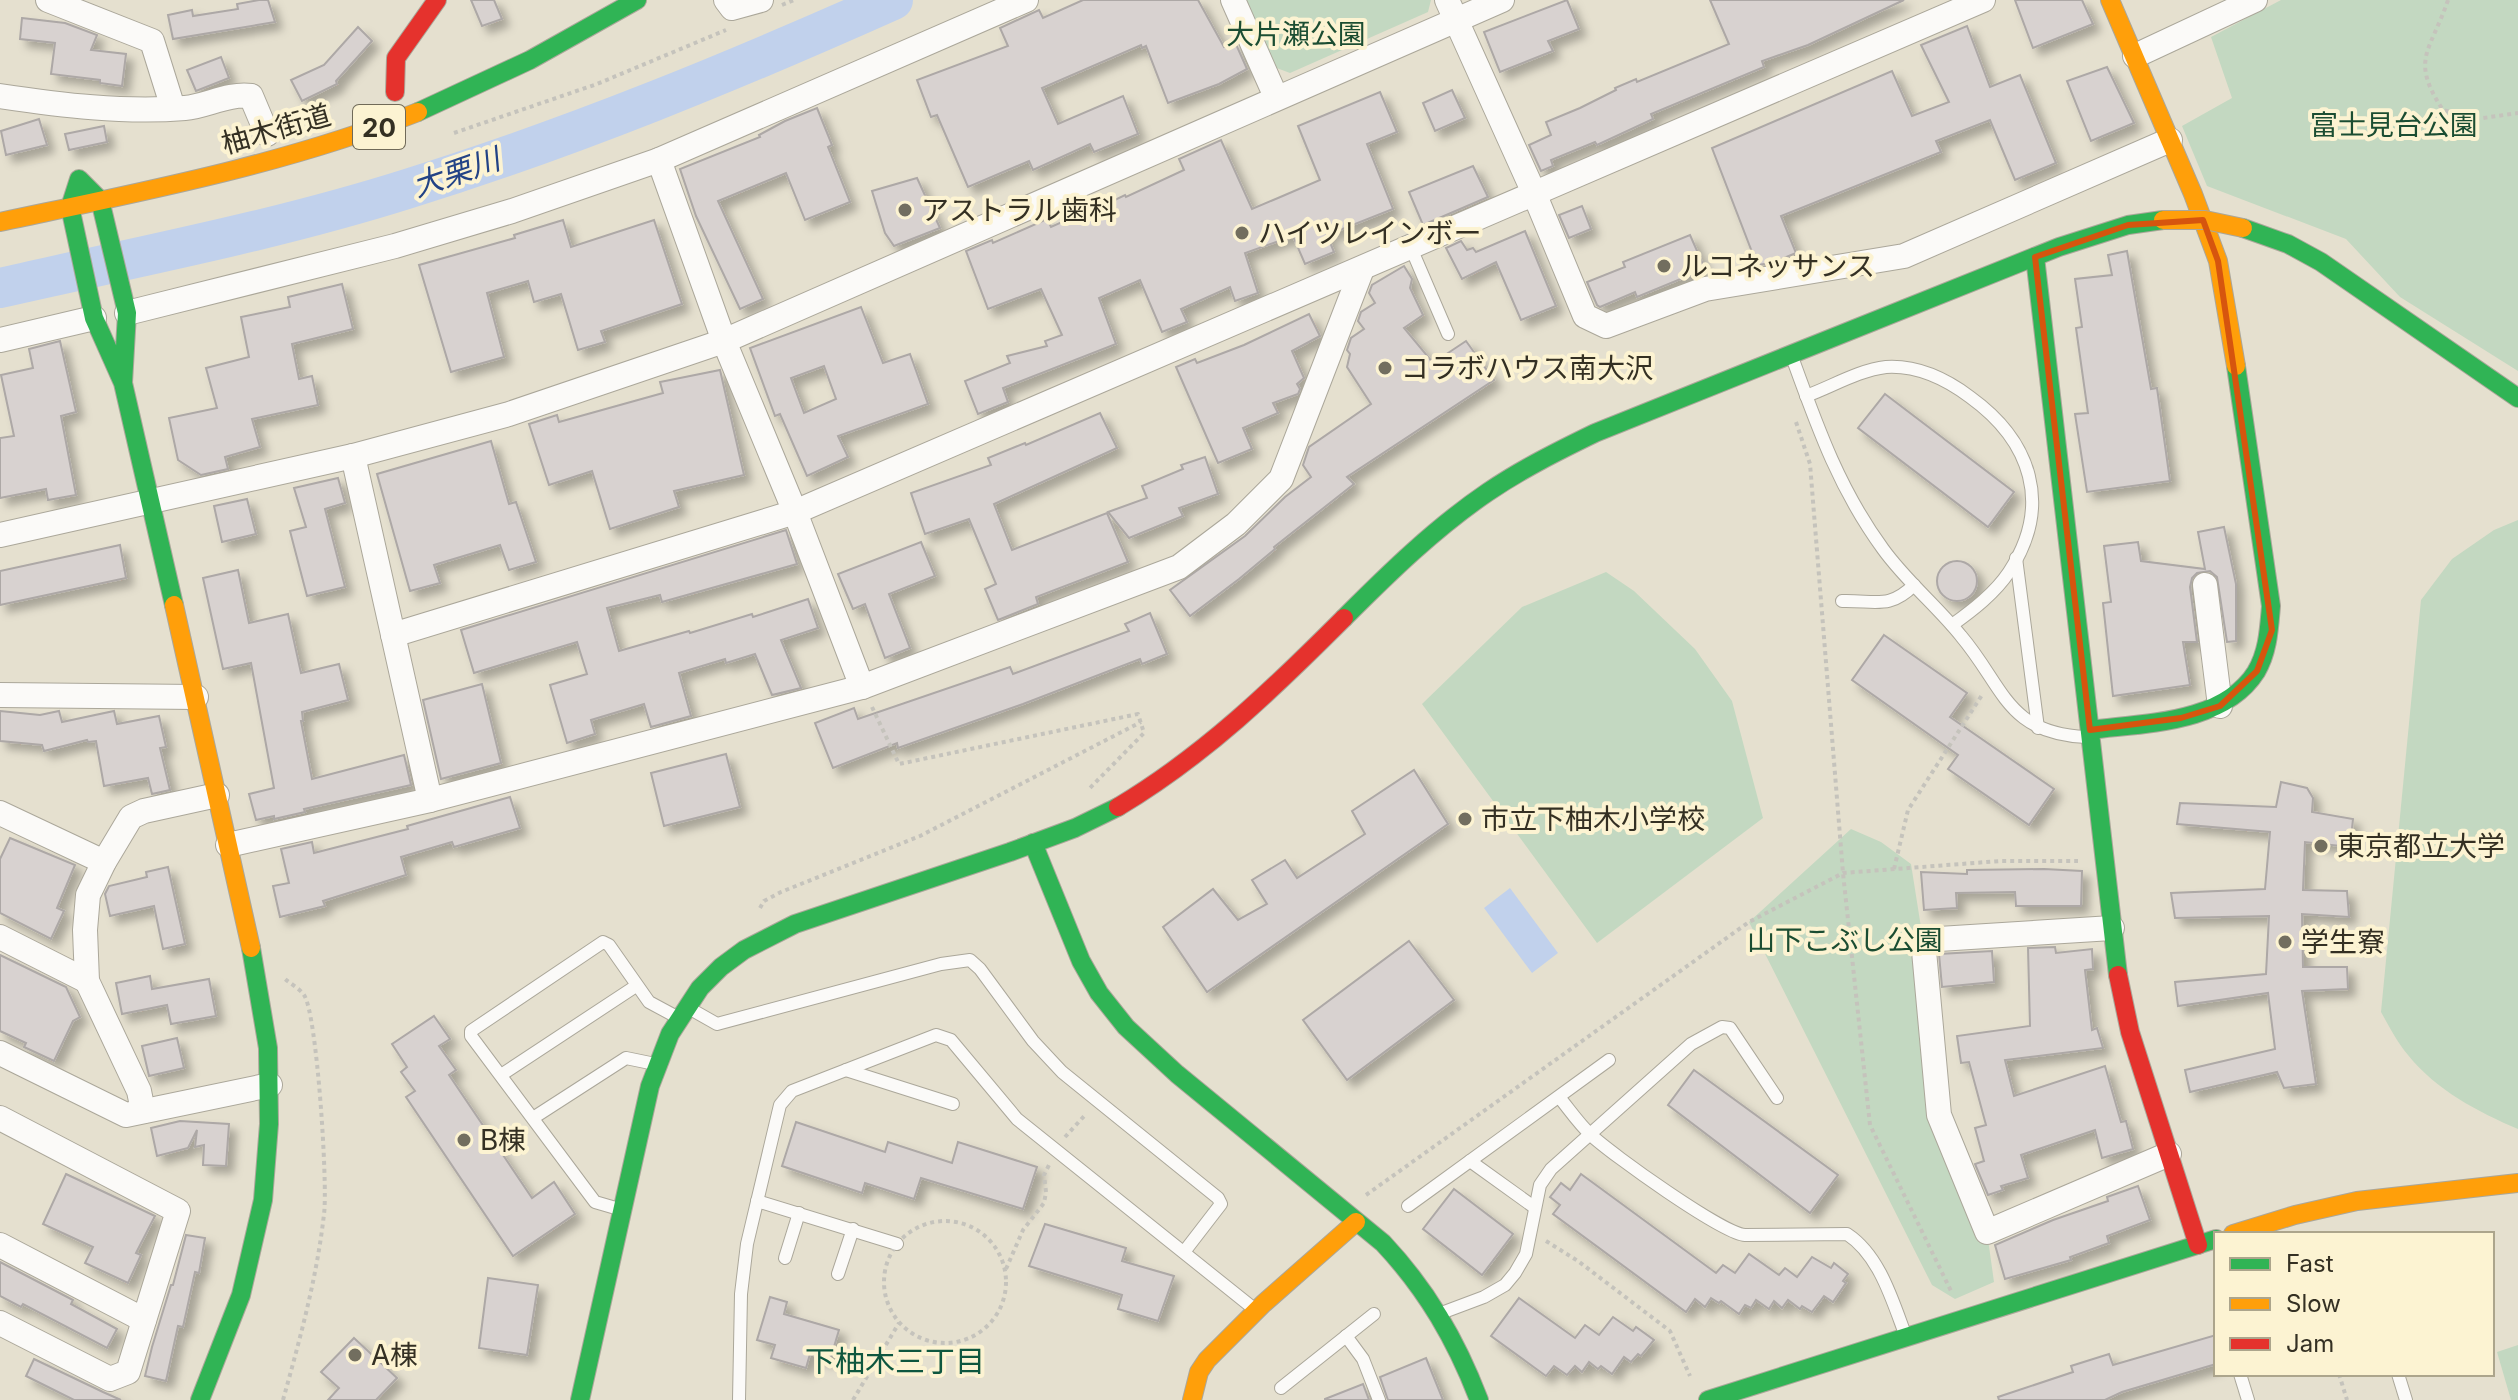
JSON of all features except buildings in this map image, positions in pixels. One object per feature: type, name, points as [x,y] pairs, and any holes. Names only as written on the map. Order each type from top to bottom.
[{"type":"street","points":[[48,0],[152,41],[173,108]]},
{"type":"street","points":[[395,91],[396,58],[437,0]]},
{"type":"street","name":"柚木街道","points":[[0,222],[261,164],[345,139],[411,115],[539,56],[637,0]]},
{"type":"street","points":[[726,0],[732,8],[761,0]]},
{"type":"street","points":[[124,302],[395,246],[512,211],[659,160],[1026,0]]},
{"type":"street","points":[[1233,0],[1276,97]]},
{"type":"street","points":[[0,535],[353,456],[509,414],[724,341],[1276,97],[1451,10],[1502,0]]},
{"type":"street","points":[[393,635],[795,512],[1983,0]]},
{"type":"street","points":[[2090,734],[2181,718],[2220,706],[2234,698],[2257,671],[2272,630],[2271,606],[2218,261],[2110,0]]},
{"type":"street","points":[[2135,56],[2255,0]]},
{"type":"street","points":[[1451,10],[1534,193],[1585,316],[1606,326],[1705,289],[1904,256],[2170,140]]},
{"type":"street","points":[[0,96],[62,105],[136,109],[188,108],[241,95],[251,96],[269,133]]},
{"type":"street","points":[[659,160],[724,341],[795,512],[862,687]]},
{"type":"street","points":[[72,180],[104,173]]},
{"type":"street","points":[[72,180],[100,200],[124,302],[123,383]]},
{"type":"street","points":[[72,180],[70,207],[92,309],[123,383],[196,697],[259,989],[268,1048],[270,1085],[263,1200],[241,1295],[200,1400]]},
{"type":"street","points":[[580,1400],[657,1065],[683,1012],[700,988],[722,967],[749,947],[815,916],[914,885],[1107,814],[1182,770],[1219,739],[1402,561],[1489,491],[1598,431],[2035,257],[2097,234],[2163,220],[2205,220],[2243,228],[2288,244],[2321,262],[2518,398]]},
{"type":"street","points":[[1708,1400],[2207,1242],[2169,1154],[2130,1032],[2119,980],[2035,257]]},
{"type":"street","points":[[228,845],[430,800],[862,687],[1179,567],[1236,524],[1281,479],[1362,269]]},
{"type":"street","points":[[0,340],[92,309]]},
{"type":"street","points":[[353,456],[430,800]]},
{"type":"street","points":[[2205,585],[2220,706]]},
{"type":"street","points":[[0,695],[196,697]]},
{"type":"street","points":[[143,1111],[139,1091],[87,981],[85,930],[88,895],[131,817],[144,811],[217,795]]},
{"type":"street","points":[[0,813],[104,862]]},
{"type":"street","points":[[1033,843],[1081,961],[1111,1009],[1152,1053],[1399,1259],[1441,1313],[1479,1400]]},
{"type":"street","points":[[2112,928],[1923,940],[1939,1115],[1987,1232],[2169,1154]]},
{"type":"street","points":[[0,937],[87,981]]},
{"type":"street","points":[[0,1053],[121,1114],[270,1085]]},
{"type":"street","points":[[0,1118],[178,1211],[128,1372],[110,1379],[0,1323]]},
{"type":"street","points":[[2239,1232],[2286,1216],[2337,1204],[2518,1183]]},
{"type":"street","points":[[1192,1400],[1199,1372],[1256,1310],[1356,1222]]},
{"type":"street","points":[[0,1245],[144,1320]]},
{"type":"lane","points":[[1411,248],[1448,334]]},
{"type":"lane","points":[[1791,354],[1844,488],[1885,551],[1952,625],[2007,704],[2038,728],[2051,733],[2090,734]]},
{"type":"lane","points":[[1806,396],[1885,367],[1924,371],[1953,385],[2001,421],[2020,448],[2029,472],[2031,509],[2026,533],[2016,558],[1995,589],[1952,625]]},
{"type":"lane","points":[[2016,558],[2038,728]]},
{"type":"lane","points":[[1842,601],[1890,602],[1901,598],[1914,585]]},
{"type":"lane","points":[[622,1210],[595,1202],[471,1036],[471,1031],[603,942],[609,945],[649,1002],[717,1024],[941,964],[970,960],[1033,1041],[1062,1072],[1218,1198],[1221,1204],[1184,1252]]},
{"type":"lane","points":[[501,1075],[636,986]]},
{"type":"lane","points":[[1441,1313],[1484,1297],[1505,1285],[1522,1264],[1540,1185],[1551,1169],[1691,1044],[1722,1027],[1730,1028],[1777,1098]]},
{"type":"lane","points":[[739,1400],[741,1294],[747,1244],[780,1105],[792,1091],[936,1035],[951,1040],[1017,1119],[1256,1310]]},
{"type":"lane","points":[[533,1118],[626,1058],[657,1065]]},
{"type":"lane","points":[[1408,1206],[1609,1060]]},
{"type":"lane","points":[[846,1070],[953,1104]]},
{"type":"lane","points":[[1559,1097],[1591,1135],[1730,1232],[1745,1235],[1847,1234],[1860,1243],[1884,1281],[1906,1337]]},
{"type":"lane","points":[[1470,1161],[1534,1207]]},
{"type":"lane","points":[[757,1201],[897,1244]]},
{"type":"lane","points":[[785,1258],[799,1213]]},
{"type":"lane","points":[[838,1274],[853,1229]]},
{"type":"lane","points":[[1281,1388],[1374,1314]]},
{"type":"lane","points":[[1346,1336],[1363,1359],[1379,1400]]},
{"type":"lane","points":[[2241,1376],[2248,1400]]},
{"type":"lane","points":[[2399,1376],[2406,1400]]},
{"type":"path","points":[[2448,0],[2424,67],[2428,87],[2443,110],[2476,119],[2518,113]]},
{"type":"path","points":[[1796,421],[1810,464],[1843,873],[1870,1125],[1955,1299]]},
{"type":"path","points":[[1894,869],[1908,810],[1991,679]]},
{"type":"path","points":[[862,687],[899,764],[1138,714],[1144,733],[1084,794]]},
{"type":"path","points":[[781,892],[920,836],[1141,722]]},
{"type":"path","points":[[1359,1200],[1749,922],[1843,873],[2000,861],[2088,861]]},
{"type":"path","points":[[283,978],[305,996],[313,1026],[325,1212],[307,1313],[283,1400]]},
{"type":"path","points":[[1064,1139],[1097,1102]]},
{"type":"path","points":[[1005,1271],[1023,1230],[1044,1203],[1044,1175],[1052,1159]]},
{"type":"path","points":[[933,1222],[961,1223],[972,1227],[990,1242],[1005,1271],[1007,1293],[1000,1311],[987,1328],[950,1343],[920,1337],[900,1322],[888,1306],[882,1282],[886,1262],[897,1244],[910,1233],[933,1222]]},
{"type":"path","points":[[1529,1235],[1551,1243],[1578,1261],[1670,1331],[1690,1376]]},
{"type":"path","points":[[853,1400],[900,1322]]},
{"type":"path","points":[[2340,1376],[2347,1400]]},
{"type":"highlighted area","points":[[2203,220],[2218,261],[2272,630],[2257,671],[2220,706],[2181,718],[2090,730],[2035,257],[2128,225]]},
{"type":"green space","name":"大片瀬公園","points":[[1244,0],[1431,0],[1428,12],[1290,73],[1274,67]]},
{"type":"green space","name":"富士見台公園","points":[[2281,0],[2518,0],[2518,371],[2400,297],[2346,239],[2207,186],[2182,126],[2232,98],[2211,37]]},
{"type":"green space","points":[[2518,520],[2518,1129],[2473,1107],[2431,1079],[2404,1050],[2381,1012],[2421,600],[2452,559],[2494,530]]},
{"type":"green space","points":[[1606,572],[1634,591],[1695,649],[1732,701],[1763,818],[1597,943],[1422,704],[1522,607]]},
{"type":"green space","name":"山下こぶし公園","points":[[1851,829],[1881,842],[1911,864],[1923,940],[1939,1115],[1987,1232],[1994,1282],[1955,1299],[1932,1285],[1749,922]]},
{"type":"green space","points":[[2518,1345],[2518,1400],[2511,1400],[2497,1352]]},
{"type":"water","points":[[1510,888],[1558,953],[1532,973],[1484,908]]},
{"type":"waterway","name":"大栗川","points":[[0,288],[256,231],[407,189],[531,148],[653,102],[893,0]]},
{"type":"traffic: fast","points":[[418,112],[530,60],[637,0]]},
{"type":"traffic: fast","points":[[123,383],[127,313],[100,200],[79,179],[70,207],[94,318],[123,383],[174,605]]},
{"type":"traffic: fast","points":[[1344,618],[1413,552],[1468,506],[1527,468],[1595,433],[2059,247],[2128,225],[2163,220]]},
{"type":"traffic: fast","points":[[2243,228],[2288,244],[2321,262],[2518,398]]},
{"type":"traffic: fast","points":[[2035,257],[2118,975]]},
{"type":"traffic: fast","points":[[2090,730],[2157,722],[2203,711],[2224,702],[2242,689],[2260,664],[2267,640],[2271,606],[2236,366]]},
{"type":"traffic: fast","points":[[580,1400],[650,1086],[670,1034],[700,988],[744,950],[795,924],[1010,852],[1075,828],[1118,807]]},
{"type":"traffic: fast","points":[[1033,843],[1081,961],[1099,993],[1126,1027],[1177,1074],[1383,1243],[1439,1317],[1479,1400]]},
{"type":"traffic: fast","points":[[200,1400],[241,1295],[263,1200],[269,1124],[268,1048],[251,948]]},
{"type":"traffic: fast","points":[[1708,1400],[2214,1240]]},
{"type":"traffic: slow","points":[[2110,0],[2193,194],[2218,261],[2236,366]]},
{"type":"traffic: slow","points":[[0,222],[264,162],[418,112]]},
{"type":"traffic: slow","points":[[2163,220],[2205,220],[2243,228]]},
{"type":"traffic: slow","points":[[174,605],[251,948]]},
{"type":"traffic: slow","points":[[2240,1232],[2357,1201],[2518,1183]]},
{"type":"traffic: slow","points":[[1192,1400],[1199,1372],[1207,1360],[1263,1304],[1356,1222]]},
{"type":"traffic: jam","points":[[395,92],[396,58],[437,0]]},
{"type":"traffic: jam","points":[[1118,807],[1209,743],[1344,618]]},
{"type":"traffic: jam","points":[[2118,975],[2130,1032],[2198,1245]]},
{"type":"place","name":"アストラル歯科","points":[[905,210]]},
{"type":"place","name":"ハイツレインボー","points":[[1242,233]]},
{"type":"place","name":"ルコネッサンス","points":[[1664,266]]},
{"type":"place","name":"コラボハウス南大沢","points":[[1385,368]]},
{"type":"place","name":"市立下柚木小学校","points":[[1465,819]]},
{"type":"place","name":"東京都立大学","points":[[2321,846]]},
{"type":"place","name":"学生寮","points":[[2285,942]]},
{"type":"place","name":"B棟","points":[[464,1140]]},
{"type":"place","name":"A棟","points":[[355,1355]]},
{"type":"district","name":"下柚木三丁目","points":[[895,1361]]}]
